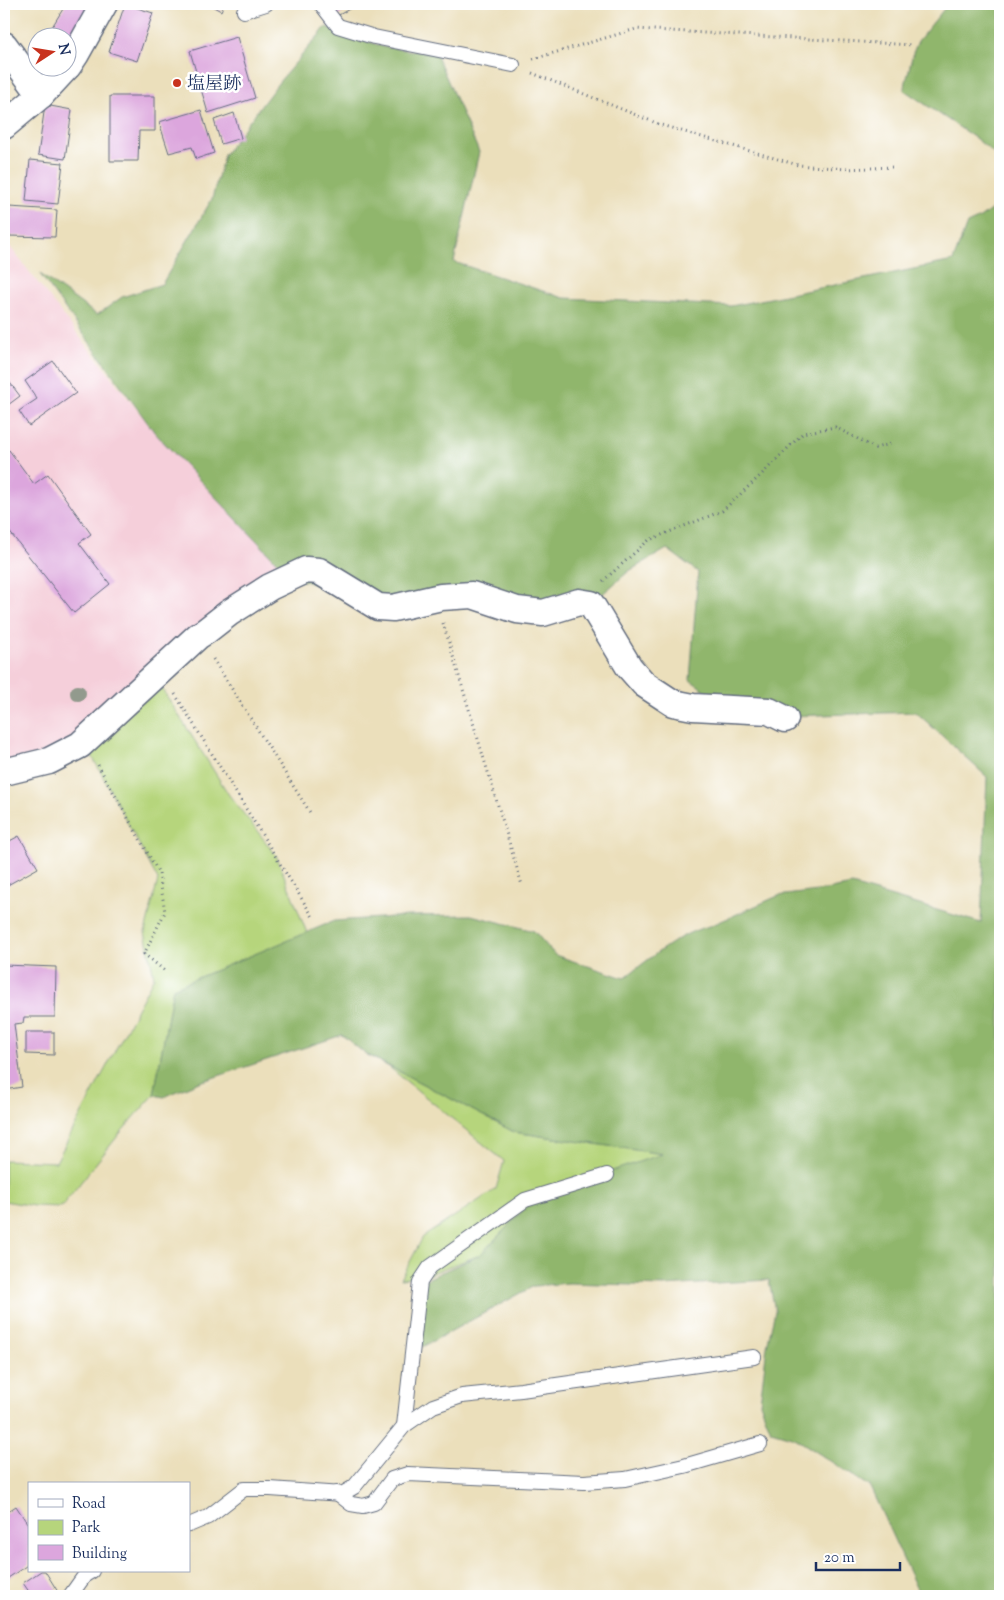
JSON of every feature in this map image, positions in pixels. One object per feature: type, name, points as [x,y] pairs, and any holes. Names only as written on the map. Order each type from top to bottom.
[{"type":"street","points":[[78,50],[104,4]]},
{"type":"street","points":[[4,44],[40,95]]},
{"type":"street","points":[[4,126],[56,78]]},
{"type":"street","points":[[4,772],[49,761],[84,741],[198,636],[270,586],[306,570],[320,571],[378,607],[393,608],[436,598],[472,595],[517,610],[543,613],[579,602],[591,604],[629,667],[644,684],[673,703],[693,707],[769,711],[784,719]]},
{"type":"lane","points":[[244,12],[266,4]]},
{"type":"lane","points":[[321,4],[338,26],[374,37],[513,65]]},
{"type":"lane","points":[[404,1426],[420,1282],[430,1267],[525,1200],[607,1176]]},
{"type":"lane","points":[[190,1525],[208,1517],[244,1489],[342,1494],[354,1487],[404,1426],[433,1406],[462,1396],[521,1390],[754,1357]]},
{"type":"lane","points":[[337,1493],[351,1504],[363,1506],[374,1503],[392,1479],[408,1474],[584,1482],[625,1479],[684,1466],[760,1444]]},
{"type":"lane","points":[[70,1596],[85,1576],[91,1572]]},
{"type":"path","points":[[513,65],[636,29],[913,45]]},
{"type":"path","points":[[513,65],[660,125],[798,165],[846,169],[894,167]]},
{"type":"path","points":[[579,602],[649,540],[722,511],[803,432],[835,427],[875,448],[891,444]]},
{"type":"path","points":[[436,598],[522,885]]},
{"type":"path","points":[[198,636],[311,814]]},
{"type":"path","points":[[160,670],[313,917]]},
{"type":"path","points":[[84,741],[159,873],[165,912],[144,954],[165,971]]},
{"type":"shaded area","points":[[4,239],[155,433],[291,577],[50,754],[4,761]]},
{"type":"green space","points":[[948,4],[1000,4],[1000,158],[975,138],[904,90],[913,53],[918,41]]},
{"type":"green space","points":[[326,27],[384,47],[436,54],[479,152],[454,262],[564,298],[731,306],[953,261],[967,224],[980,218],[1000,203],[1000,1596],[920,1596],[870,1487],[795,1438],[771,1431],[760,1403],[767,1346],[775,1311],[769,1280],[664,1286],[569,1283],[534,1286],[422,1347],[420,1282],[480,1255],[536,1197],[662,1154],[514,1132],[364,1053],[342,1035],[194,1084],[164,1097],[154,1095],[173,988],[334,921],[409,916],[471,915],[534,931],[555,955],[624,978],[687,934],[778,896],[852,885],[981,923],[987,777],[916,712],[788,716],[722,702],[690,680],[698,572],[667,549],[629,571],[591,604],[474,602],[393,608],[291,577],[155,433],[40,274],[97,315],[122,297],[162,284],[212,199],[224,155],[279,82]]},
{"type":"green space","points":[[161,687],[229,795],[276,855],[307,933],[173,988],[154,1095],[121,1132],[61,1207],[34,1206],[4,1201],[4,1160],[56,1162],[154,977],[145,932],[158,880],[84,741]]},
{"type":"green space","points":[[364,1053],[514,1132],[664,1154],[533,1200],[480,1255],[424,1276],[401,1279],[423,1237],[496,1189],[504,1161],[389,1067]]},
{"type":"building","points":[[66,4],[90,4],[78,32],[78,28],[52,27]]},
{"type":"building","points":[[125,4],[153,13],[137,61],[109,52]]},
{"type":"building","points":[[208,4],[224,4],[221,11]]},
{"type":"building","points":[[331,4],[358,4],[337,16]]},
{"type":"building","points":[[237,37],[255,98],[208,113],[190,51]]},
{"type":"building","points":[[110,96],[155,96],[155,131],[139,131],[138,161],[110,161]]},
{"type":"building","points":[[45,105],[72,110],[65,159],[38,155]]},
{"type":"building","points":[[201,110],[214,153],[196,159],[192,147],[169,153],[159,122]]},
{"type":"building","points":[[234,113],[241,138],[221,144],[214,120]]},
{"type":"building","points":[[30,160],[63,163],[58,204],[26,201]]},
{"type":"building","points":[[9,207],[57,210],[55,237],[7,236]]},
{"type":"building","points":[[53,361],[76,393],[29,426],[19,411],[37,399],[25,381]]},
{"type":"building","points":[[4,375],[20,396],[4,408]]},
{"type":"building","points":[[9,450],[34,484],[48,474],[91,534],[79,543],[110,584],[74,613],[4,525],[4,454]]},
{"type":"building","points":[[19,836],[38,868],[4,887],[4,844]]},
{"type":"building","points":[[4,965],[56,967],[55,1017],[24,1017],[23,1023],[14,1024],[22,1087],[4,1090]]},
{"type":"building","points":[[26,1032],[54,1032],[54,1055],[26,1054]]},
{"type":"building","points":[[16,1506],[28,1524],[28,1565],[8,1578],[4,1570],[4,1514]]},
{"type":"building","points":[[40,1572],[46,1572],[58,1592],[52,1596],[32,1596],[23,1583]]},
{"type":"place","name":"塩屋跡","points":[[177,83]]}]
